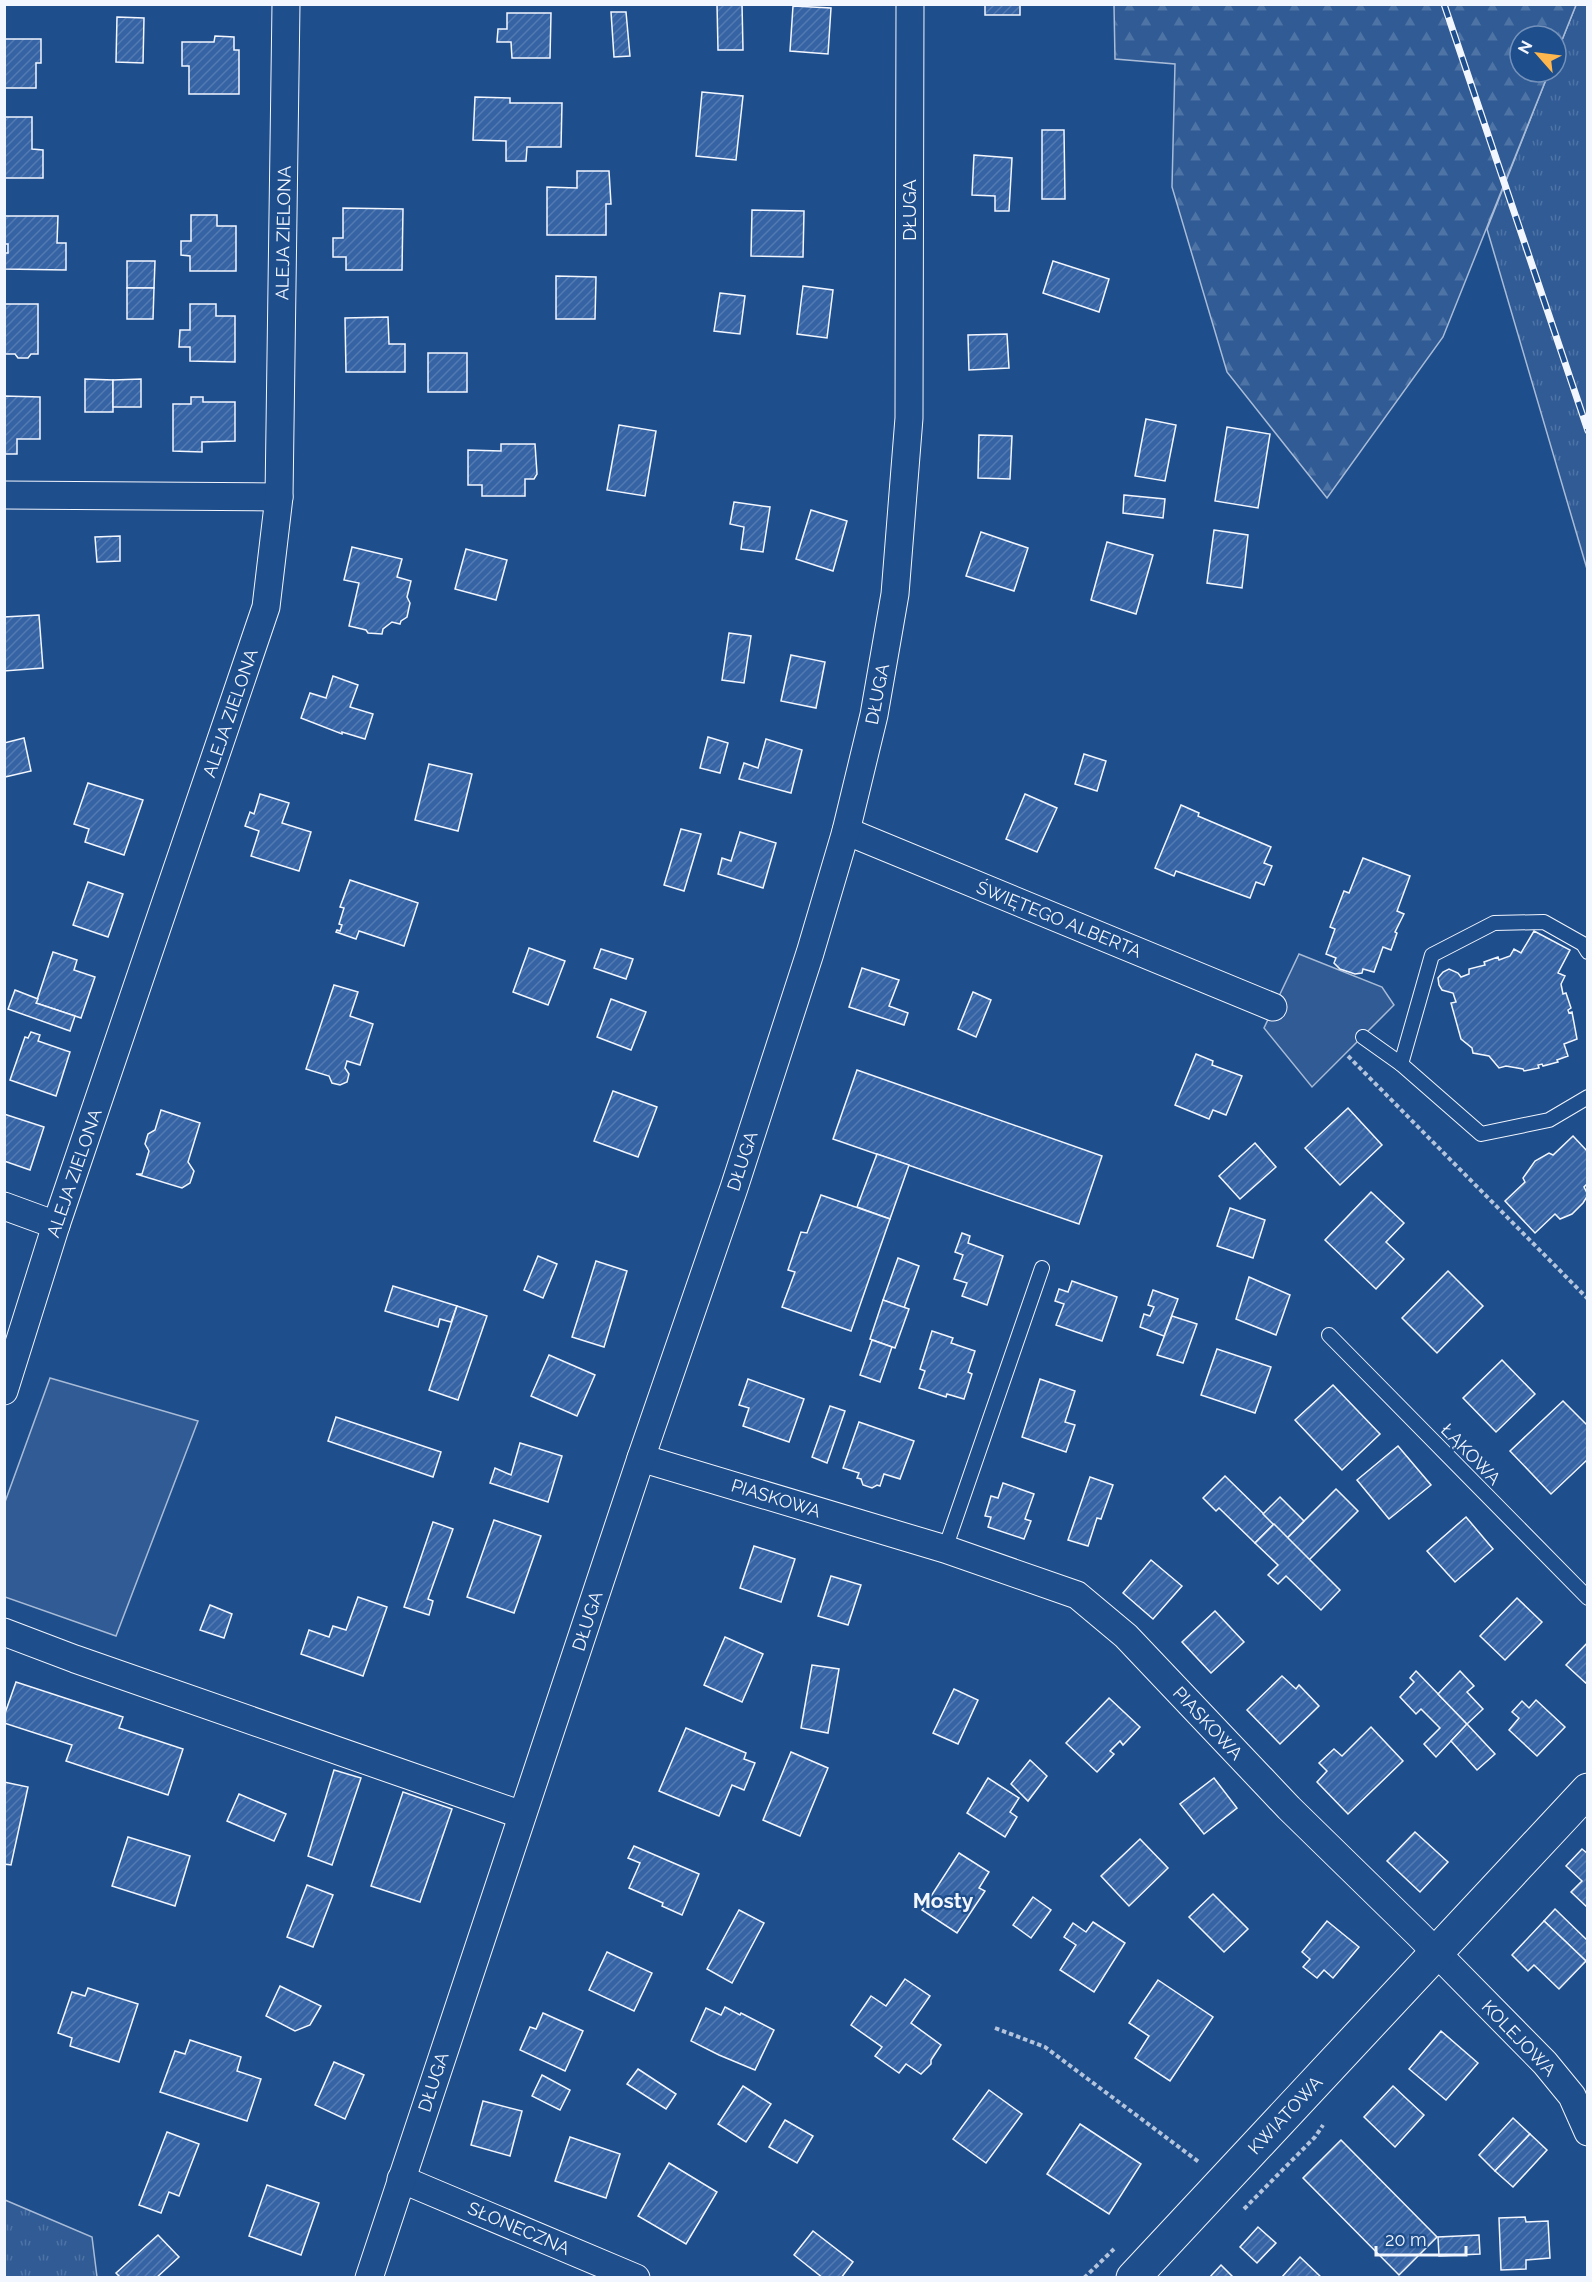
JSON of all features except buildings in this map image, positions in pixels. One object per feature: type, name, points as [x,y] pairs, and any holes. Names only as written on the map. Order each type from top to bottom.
[{"type":"main road","name":"KWIATOWA","points":[[1133,2277],[1587,1790]]},
{"type":"street","name":"ALEJA ZIELONA","points":[[4,1391],[56,1225],[266,607],[279,497],[286,4]]},
{"type":"street","name":"DŁUGA","points":[[369,2277],[641,1458],[741,1166],[810,953],[846,831],[874,715],[895,594],[909,430],[910,4]]},
{"type":"street","points":[[4,495],[279,497]]},
{"type":"street","name":"ŚWIĘTEGO ALBERTA","points":[[846,831],[1273,1007]]},
{"type":"street","points":[[4,1206],[56,1225]]},
{"type":"street","name":"PIASKOWA","points":[[641,1458],[945,1549],[1077,1595],[1126,1636],[1289,1808],[1436,1952]]},
{"type":"street","points":[[4,1632],[75,1659],[522,1815]]},
{"type":"street","name":"KOLEJOWA","points":[[1436,1952],[1545,2063],[1572,2096],[1587,2132]]},
{"type":"street","name":"SŁONECZNA","points":[[401,2179],[636,2277]]},
{"type":"lane","points":[[1401,1064],[1432,955],[1494,923],[1544,922],[1583,944],[1587,952]]},
{"type":"lane","points":[[1363,1037],[1401,1064],[1481,1134],[1549,1120],[1587,1098]]},
{"type":"lane","points":[[945,1549],[1042,1268]]},
{"type":"lane","name":"ŁĄKOWA","points":[[1329,1335],[1587,1598]]},
{"type":"path","points":[[1346,1054],[1587,1299]]},
{"type":"path","points":[[995,2028],[1045,2047],[1223,2181]]},
{"type":"green space","points":[[1114,5],[1576,5],[1568,25],[1508,24],[1508,84],[1544,84],[1443,337],[1327,498],[1227,372],[1172,187],[1175,64],[1115,59]]},
{"type":"green space","points":[[1576,5],[1587,5],[1587,569],[1487,229],[1544,84],[1568,84],[1568,25]]},
{"type":"green space","points":[[5,2200],[92,2237],[97,2277],[5,2277]]},
{"type":"shaded area","points":[[1299,954],[1382,987],[1394,1005],[1312,1087],[1264,1028]]},
{"type":"shaded area","points":[[50,1378],[198,1421],[116,1636],[5,1597],[5,1502]]},
{"type":"railway","points":[[1444,4],[1588,431]]},
{"type":"district","name":"Mosty","points":[[943,1900]]}]
